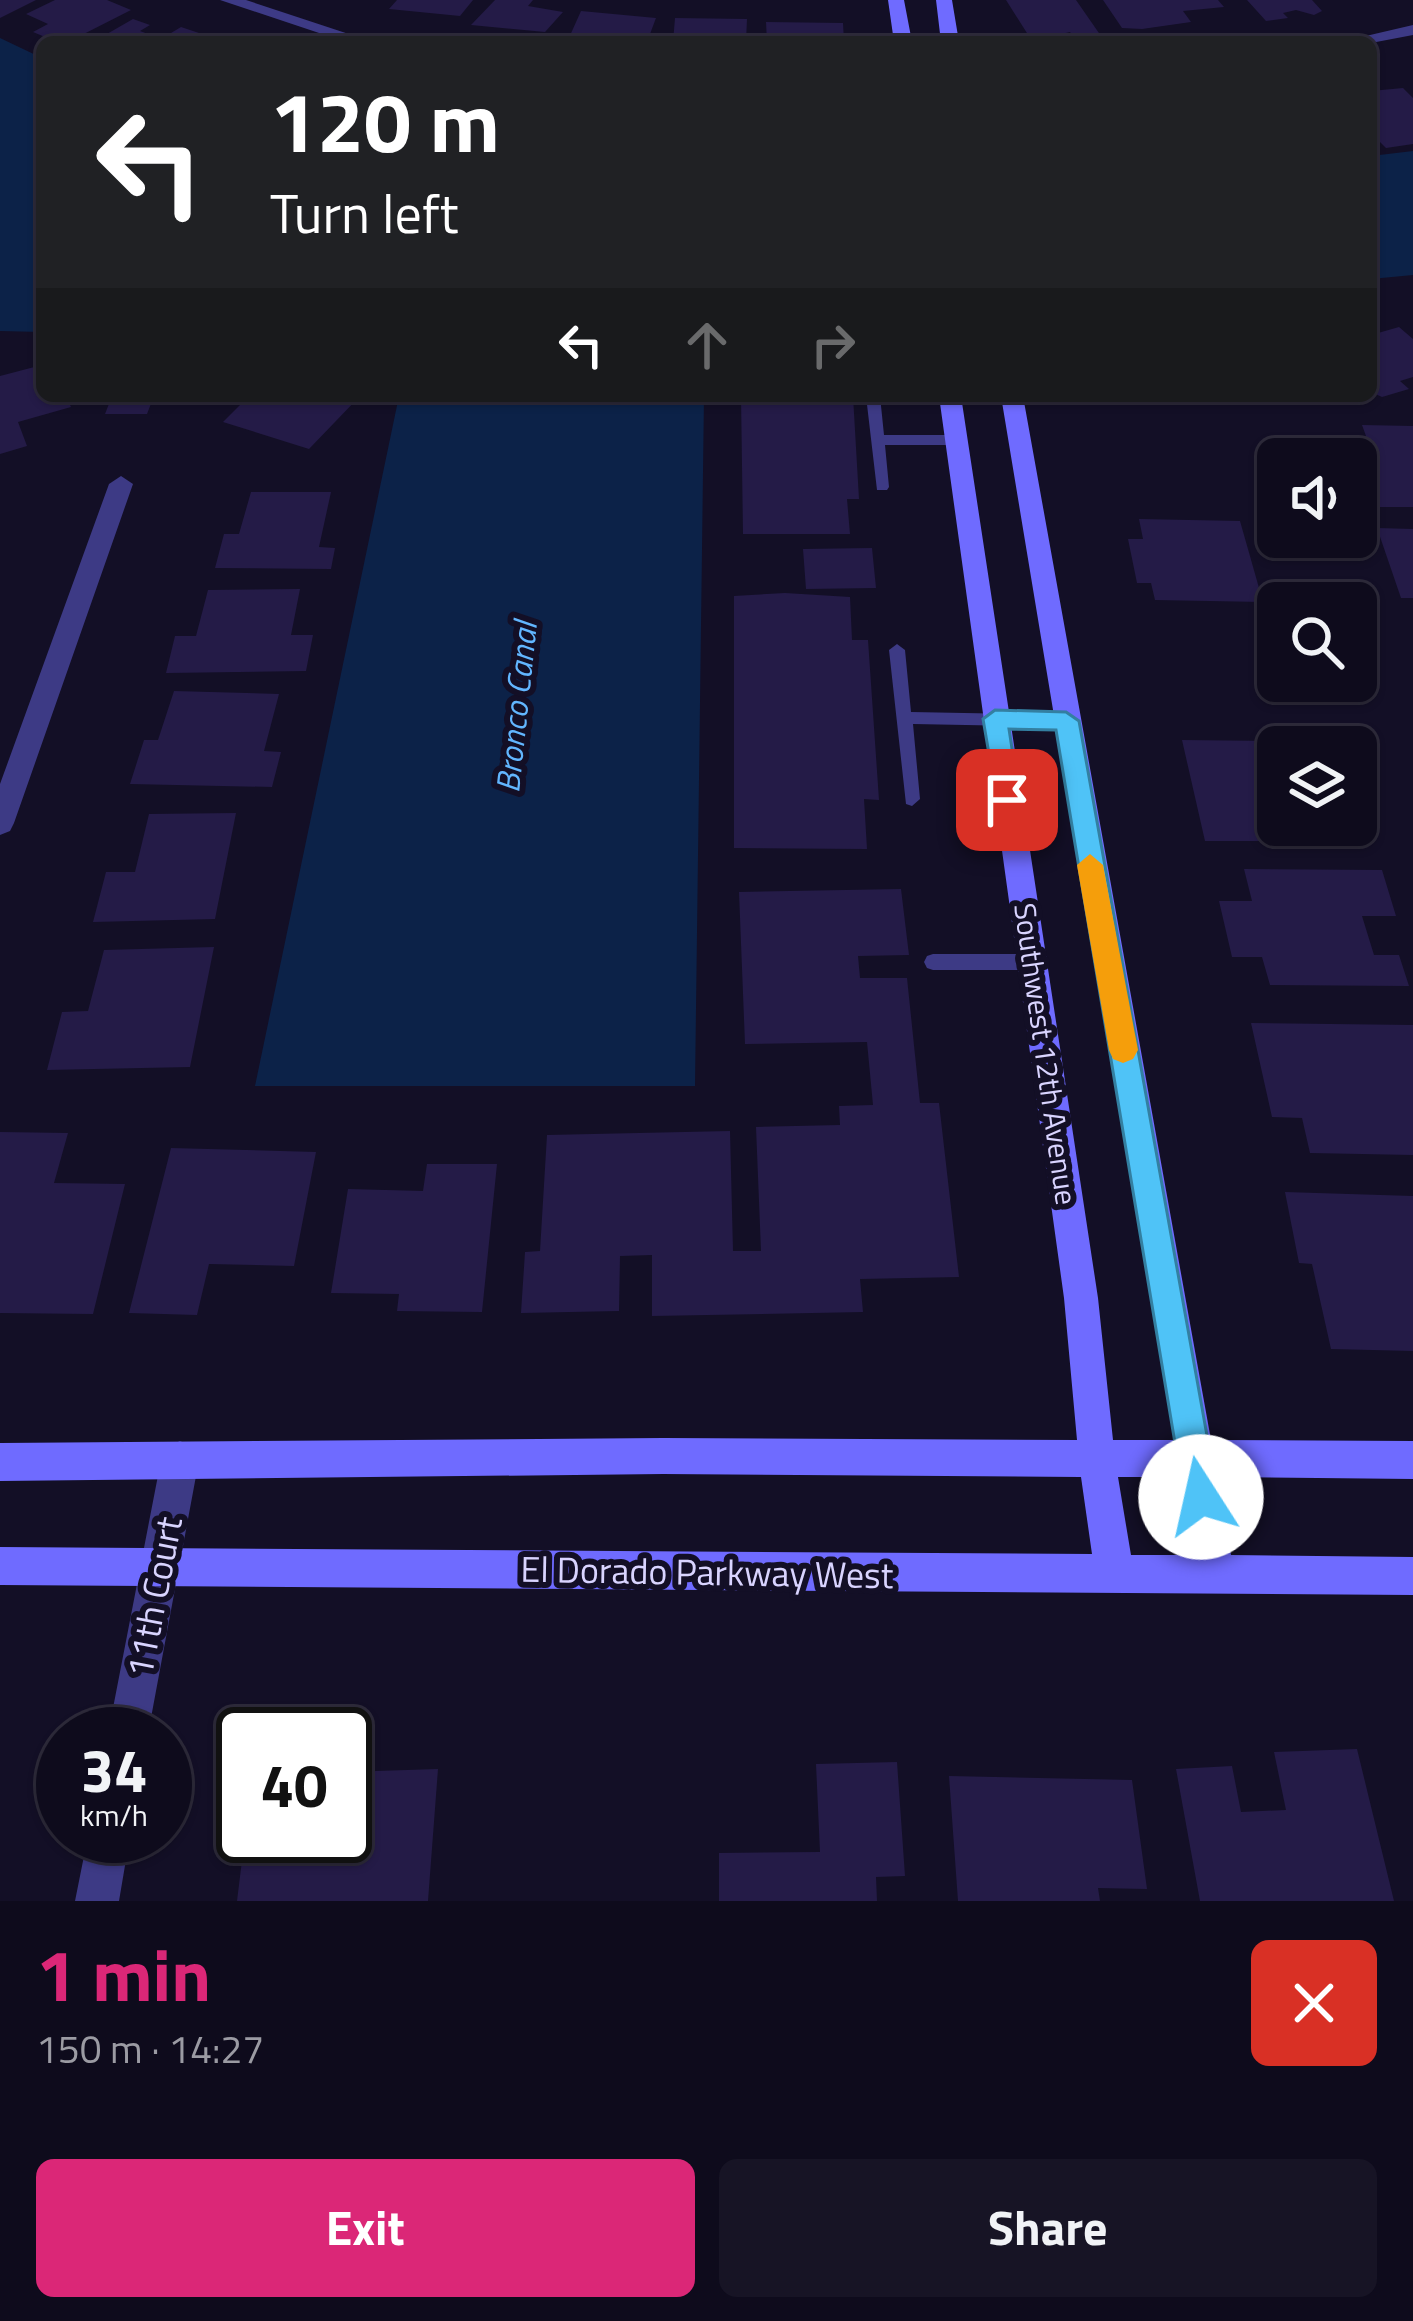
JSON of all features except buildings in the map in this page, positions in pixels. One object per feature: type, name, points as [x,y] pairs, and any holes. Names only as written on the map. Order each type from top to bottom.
[{"type":"street","points":[[228,0],[345,36]]},
{"type":"street","points":[[896,0],[902,36]]},
{"type":"street","points":[[944,0],[949,36]]},
{"type":"street","points":[[1377,37],[1413,30]]},
{"type":"street","name":"Southwest 12th Avenue","points":[[951,402],[1081,1298],[1097,1461],[1114,1570]]},
{"type":"street","points":[[1013,402],[1215,1573]]},
{"type":"street","points":[[0,823],[121,484]]},
{"type":"street","points":[[0,1462],[686,1456],[1413,1460]]},
{"type":"street","name":"11th Court","points":[[133,1707],[180,1460]]},
{"type":"street","name":"El Dorado Parkway West","points":[[0,1566],[160,1564],[984,1576],[1114,1570],[1413,1576]]},
{"type":"street","points":[[97,1901],[105,1863]]},
{"type":"lane","points":[[874,402],[882,487]]},
{"type":"lane","points":[[878,440],[955,440]]},
{"type":"lane","points":[[897,650],[912,800]]},
{"type":"lane","points":[[904,718],[1066,721]]},
{"type":"lane","points":[[933,962],[1031,962]]},
{"type":"water","points":[[0,38],[36,55],[36,332],[0,331]]},
{"type":"water","points":[[1413,151],[1413,275],[1377,278],[1377,155]]},
{"type":"water","name":"Bronco Canal","points":[[398,402],[704,402],[695,1086],[255,1086]]},
{"type":"slow traffic","points":[[1090,865],[1123,1050]]},
{"type":"route","points":[[1007,800],[995,719],[1066,721],[1201,1497]]}]
